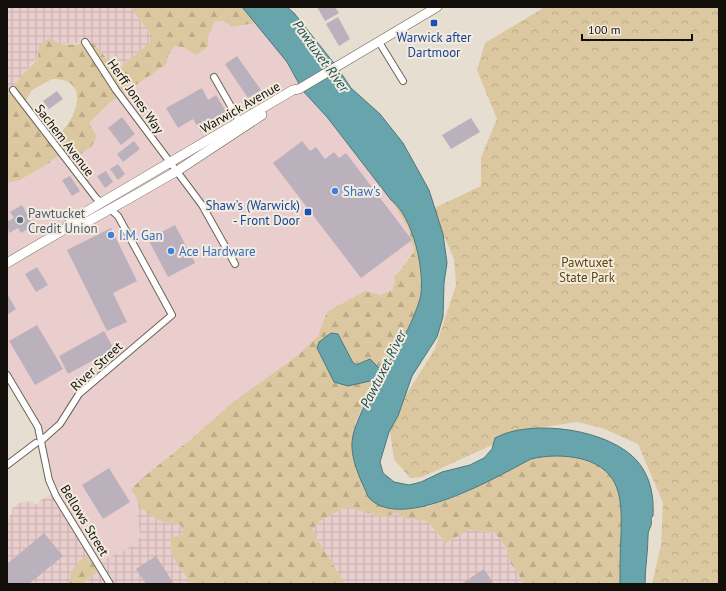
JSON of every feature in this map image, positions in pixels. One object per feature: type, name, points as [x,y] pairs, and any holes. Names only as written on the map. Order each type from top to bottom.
[{"type":"main road","points":[[300,89],[437,7]]},
{"type":"main road","name":"Warwick Avenue","points":[[66,229],[72,220],[293,90],[300,89]]},
{"type":"main road","name":"Warwick Avenue","points":[[7,263],[66,229],[86,222],[177,171],[296,94],[300,89]]},
{"type":"street","name":"Herff Jones Way","points":[[85,42],[116,90],[202,205],[235,264]]},
{"type":"street","points":[[379,42],[403,81]]},
{"type":"street","points":[[214,77],[240,122]]},
{"type":"street","name":"Sachem Avenue","points":[[12,90],[96,198],[102,203]]},
{"type":"street","name":"River Street","points":[[7,465],[39,442],[60,424],[79,394],[172,315],[118,216],[110,209]]},
{"type":"street","name":"Bellows Street","points":[[7,376],[38,427],[39,442],[49,480],[56,496],[110,584]]},
{"type":"shaded area","points":[[7,7],[130,7],[150,33],[150,42],[121,67],[112,65],[105,57],[80,43],[56,44],[38,57],[22,75],[7,97]]},
{"type":"shaded area","points":[[215,21],[224,21],[242,26],[255,23],[287,62],[303,91],[327,117],[391,200],[408,228],[414,252],[394,276],[395,282],[392,290],[381,295],[365,291],[323,325],[318,336],[297,356],[233,402],[190,440],[137,498],[139,507],[137,517],[141,536],[135,545],[122,553],[116,554],[98,563],[55,492],[47,460],[45,438],[7,374],[7,183],[20,180],[49,163],[61,153],[72,165],[82,153],[91,147],[97,137],[88,123],[109,103],[167,64],[168,55],[175,46],[183,47],[197,55]]},
{"type":"shaded area","points":[[55,492],[92,554],[69,582],[63,584],[7,584],[7,518],[12,514],[12,508],[20,503],[31,501],[37,505],[41,500]]},
{"type":"shaded area","points":[[139,507],[160,521],[181,525],[184,534],[170,539],[173,557],[191,584],[82,584],[101,569],[98,563],[116,554],[122,553],[124,550],[135,545],[141,536],[137,517]]},
{"type":"shaded area","points":[[345,507],[383,517],[397,513],[403,518],[427,521],[446,543],[469,530],[495,533],[506,547],[509,560],[524,584],[345,584],[316,537],[313,529],[319,522]]},
{"type":"green space","points":[[130,7],[242,7],[255,23],[232,27],[224,21],[215,21],[208,37],[208,46],[197,55],[183,47],[175,46],[168,55],[167,64],[109,103],[89,123],[97,137],[91,147],[82,153],[72,165],[61,153],[49,163],[20,180],[7,183],[7,97],[22,75],[38,57],[39,46],[48,39],[52,39],[60,44],[66,45],[93,43],[112,65],[121,67],[150,42],[150,33]],"holes":[[[52,79],[65,80],[73,86],[77,94],[77,103],[74,114],[68,124],[61,133],[52,139],[24,103],[32,90]]]},
{"type":"green space","name":"Pawtuxet State Park","points":[[545,7],[719,7],[719,584],[652,584],[661,545],[663,503],[638,444],[602,428],[577,422],[525,430],[422,477],[410,478],[394,459],[390,431],[392,417],[435,349],[456,285],[454,259],[432,209],[481,186],[481,157],[497,119],[477,70],[485,43]]},
{"type":"green space","points":[[391,200],[406,218],[412,231],[421,272],[420,297],[400,345],[389,363],[384,367],[374,369],[355,364],[347,354],[338,334],[331,333],[319,342],[348,386],[370,381],[372,382],[371,392],[355,423],[356,469],[427,507],[458,496],[531,459],[550,456],[563,456],[582,459],[595,464],[605,471],[612,479],[620,498],[620,584],[524,584],[509,560],[506,547],[495,533],[469,530],[446,543],[427,521],[403,518],[397,513],[383,517],[345,507],[319,522],[313,529],[316,537],[345,584],[191,584],[173,557],[170,538],[183,534],[181,525],[160,521],[139,507],[137,498],[131,490],[141,479],[190,440],[233,402],[297,356],[318,336],[327,312],[365,291],[381,295],[392,290],[395,282],[394,276],[414,252],[408,228]]},
{"type":"green space","points":[[92,554],[101,569],[82,584],[63,584],[69,582],[71,578],[70,574],[79,561]]},
{"type":"water","name":"Pawtuxet River","points":[[242,7],[287,7],[294,13],[337,67],[351,88],[380,114],[403,143],[429,190],[443,234],[447,263],[444,283],[443,317],[437,337],[412,376],[398,416],[389,432],[380,462],[383,473],[394,482],[409,485],[421,482],[442,472],[470,465],[484,458],[492,449],[495,438],[510,432],[529,429],[549,428],[570,430],[609,442],[626,451],[638,462],[649,481],[651,488],[653,516],[651,518],[648,533],[645,584],[620,584],[621,510],[617,488],[605,471],[595,464],[582,459],[556,456],[531,459],[475,488],[451,498],[427,505],[405,509],[385,507],[369,498],[358,474],[352,453],[352,442],[353,434],[368,398],[372,382],[370,381],[348,386],[334,382],[317,348],[319,342],[331,333],[338,334],[352,361],[356,365],[370,359],[380,369],[389,362],[405,335],[420,299],[421,275],[416,246],[406,219],[399,208],[391,200],[327,117],[303,91],[287,62]]},
{"type":"building","points":[[317,7],[335,7],[339,13],[325,21]]},
{"type":"building","points":[[338,17],[350,39],[339,46],[326,24]]},
{"type":"building","points":[[237,56],[261,90],[248,98],[225,64]]},
{"type":"building","points":[[202,88],[208,100],[216,95],[227,113],[217,119],[219,122],[201,132],[193,119],[178,128],[166,108]]},
{"type":"building","points":[[57,91],[63,99],[49,109],[43,101]]},
{"type":"building","points":[[122,117],[135,134],[121,145],[108,128]]},
{"type":"building","points":[[471,118],[480,132],[451,149],[442,135]]},
{"type":"building","points":[[134,141],[140,149],[123,162],[117,154]]},
{"type":"building","name":"Shaw's","points":[[302,141],[310,151],[316,147],[325,159],[334,152],[339,158],[346,153],[412,240],[361,278],[273,163]]},
{"type":"building","points":[[118,164],[125,174],[118,180],[110,169]]},
{"type":"building","points":[[106,171],[113,182],[105,188],[97,176]]},
{"type":"building","points":[[70,176],[80,191],[72,196],[62,180]]},
{"type":"building","name":"Pawtucket Credit Union","points":[[22,205],[33,226],[21,233],[18,228],[9,233],[7,222],[14,218],[10,212]]},
{"type":"building","name":"Ace Hardware","points":[[175,225],[195,263],[168,277],[148,239]]},
{"type":"building","points":[[111,228],[137,281],[113,293],[127,322],[107,331],[67,250]]},
{"type":"building","points":[[37,267],[48,285],[36,292],[25,274]]},
{"type":"building","points":[[7,294],[16,309],[7,315]]},
{"type":"building","points":[[37,325],[63,369],[35,385],[9,341]]},
{"type":"building","points":[[104,331],[114,349],[68,374],[59,356]]},
{"type":"building","points":[[109,468],[130,502],[103,519],[82,485]]},
{"type":"building","points":[[44,533],[63,556],[29,584],[7,584],[7,564]]},
{"type":"building","points":[[156,556],[174,584],[146,584],[136,569]]},
{"type":"building","points":[[484,569],[494,584],[461,584]]},
{"type":"place","name":"Warwick after Dartmoor","points":[[434,23]]},
{"type":"place","name":"Shaw's","points":[[335,191]]},
{"type":"place","name":"Shaw's (Warwick) - Front Door","points":[[308,212]]},
{"type":"place","name":"Pawtucket Credit Union","points":[[20,220]]},
{"type":"place","name":"I.M. Gan","points":[[111,235]]},
{"type":"place","name":"Ace Hardware","points":[[171,251]]}]
